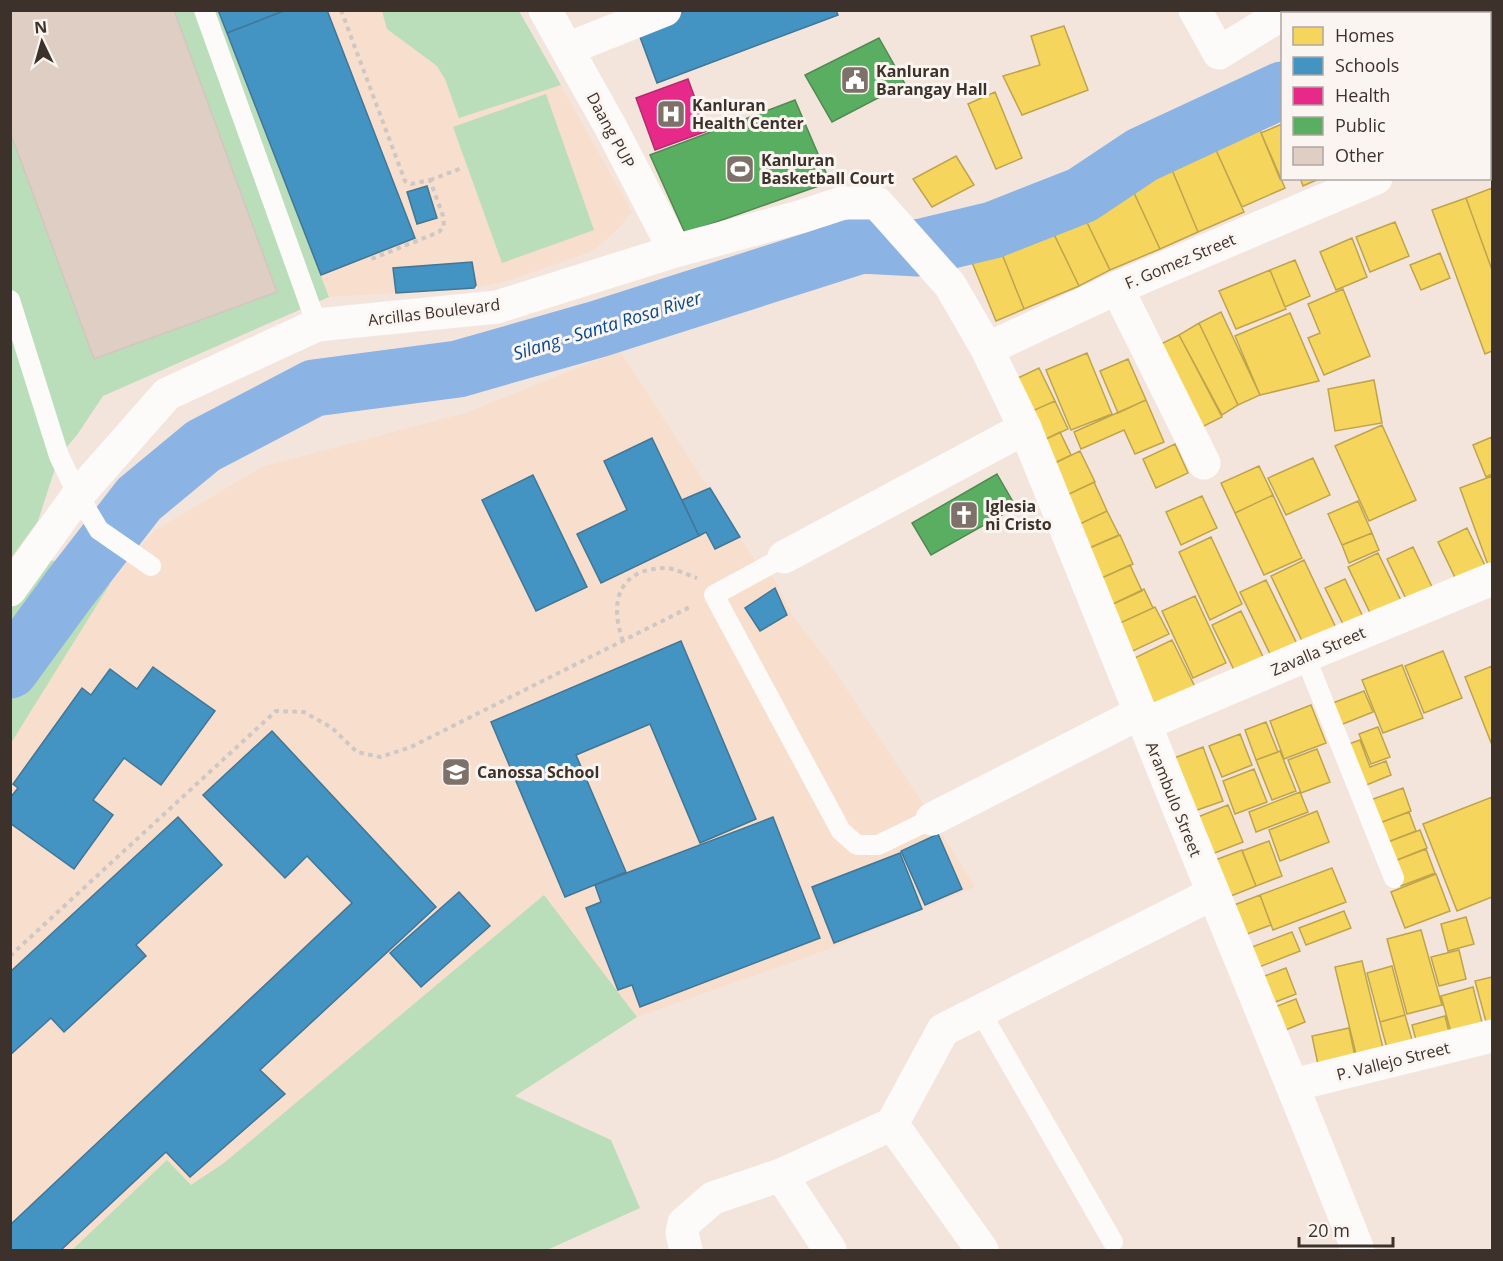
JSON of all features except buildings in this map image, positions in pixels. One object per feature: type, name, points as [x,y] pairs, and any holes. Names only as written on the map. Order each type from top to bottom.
[{"type":"street","name":"Daang PUP","points":[[545,10],[610,126],[675,251]]},
{"type":"street","points":[[567,49],[665,10]]},
{"type":"street","points":[[1195,10],[1219,53],[1281,15]]},
{"type":"street","name":"F. Gomez Street","points":[[987,349],[1117,288],[1371,180]]},
{"type":"street","name":"Arcillas Boulevard","points":[[10,590],[78,495],[167,394],[317,325],[497,307],[675,251],[842,203],[877,203],[950,285],[987,349]]},
{"type":"street","points":[[1117,288],[1204,463]]},
{"type":"street","name":"Arambulo Street","points":[[987,349],[1025,428],[1212,894],[1293,1085],[1358,1251]]},
{"type":"street","points":[[784,557],[1025,428]]},
{"type":"street","name":"Zavalla Street","points":[[932,819],[1143,719],[1305,656],[1492,579]]},
{"type":"street","points":[[686,1251],[682,1233],[684,1223],[713,1198],[780,1175],[892,1124],[943,1030],[1212,894]]},
{"type":"street","name":"P. Vallejo Street","points":[[1293,1085],[1492,1036]]},
{"type":"street","points":[[892,1124],[982,1251]]},
{"type":"street","points":[[780,1175],[830,1251]]},
{"type":"lane","points":[[204,10],[317,325]]},
{"type":"lane","points":[[10,300],[13,321],[59,456],[78,495],[99,530],[151,566]]},
{"type":"lane","points":[[784,557],[714,595],[841,831],[857,844],[878,845],[932,819]]},
{"type":"lane","points":[[1305,656],[1394,878]]},
{"type":"lane","points":[[980,1011],[1113,1242]]},
{"type":"path","points":[[341,10],[405,182],[411,184],[430,180],[462,168]]},
{"type":"path","points":[[369,260],[439,232],[444,226],[443,216],[430,180]]},
{"type":"path","points":[[10,956],[276,711],[304,712],[332,728],[357,752],[380,758],[411,747],[623,641],[714,595],[699,578],[678,571],[667,568],[641,572],[625,583],[616,602],[617,624],[623,641]]},
{"type":"shaded area","points":[[218,11],[519,11],[632,212],[618,229],[593,251],[510,280],[474,288],[329,297]]},
{"type":"shaded area","name":"Canossa School","points":[[620,351],[754,559],[774,578],[793,616],[827,660],[922,802],[975,887],[837,946],[637,1017],[544,896],[225,1163],[303,1250],[11,1250],[10,743],[110,584],[154,531],[262,467],[465,413]]},
{"type":"green space","points":[[11,11],[218,11],[329,297],[103,396],[77,435],[59,456],[38,521],[11,558]]},
{"type":"green space","points":[[382,11],[519,11],[561,85],[459,118],[445,79],[437,66],[387,29]]},
{"type":"green space","points":[[546,94],[594,230],[502,263],[453,127]]},
{"type":"green space","points":[[48,560],[69,563],[110,584],[11,743],[11,606]]},
{"type":"green space","points":[[544,895],[637,1017],[515,1096],[611,1140],[640,1208],[547,1250],[72,1250],[167,1160],[191,1185],[224,1163]]},
{"type":"waterway","name":"Silang - Santa Rosa River","points":[[10,670],[139,499],[203,446],[314,388],[458,369],[598,329],[861,245],[918,248],[993,230],[1082,195],[1142,155],[1281,90]]},
{"type":"place","name":"Kanluran Barangay Hall","points":[[855,80]]},
{"type":"place","name":"Kanluran Health Center","points":[[671,114]]},
{"type":"place","name":"Kanluran Basketball Court","points":[[740,169]]},
{"type":"place","name":"Iglesia ni Cristo","points":[[964,515]]},
{"type":"place","name":"Canossa School","points":[[456,772]]}]
